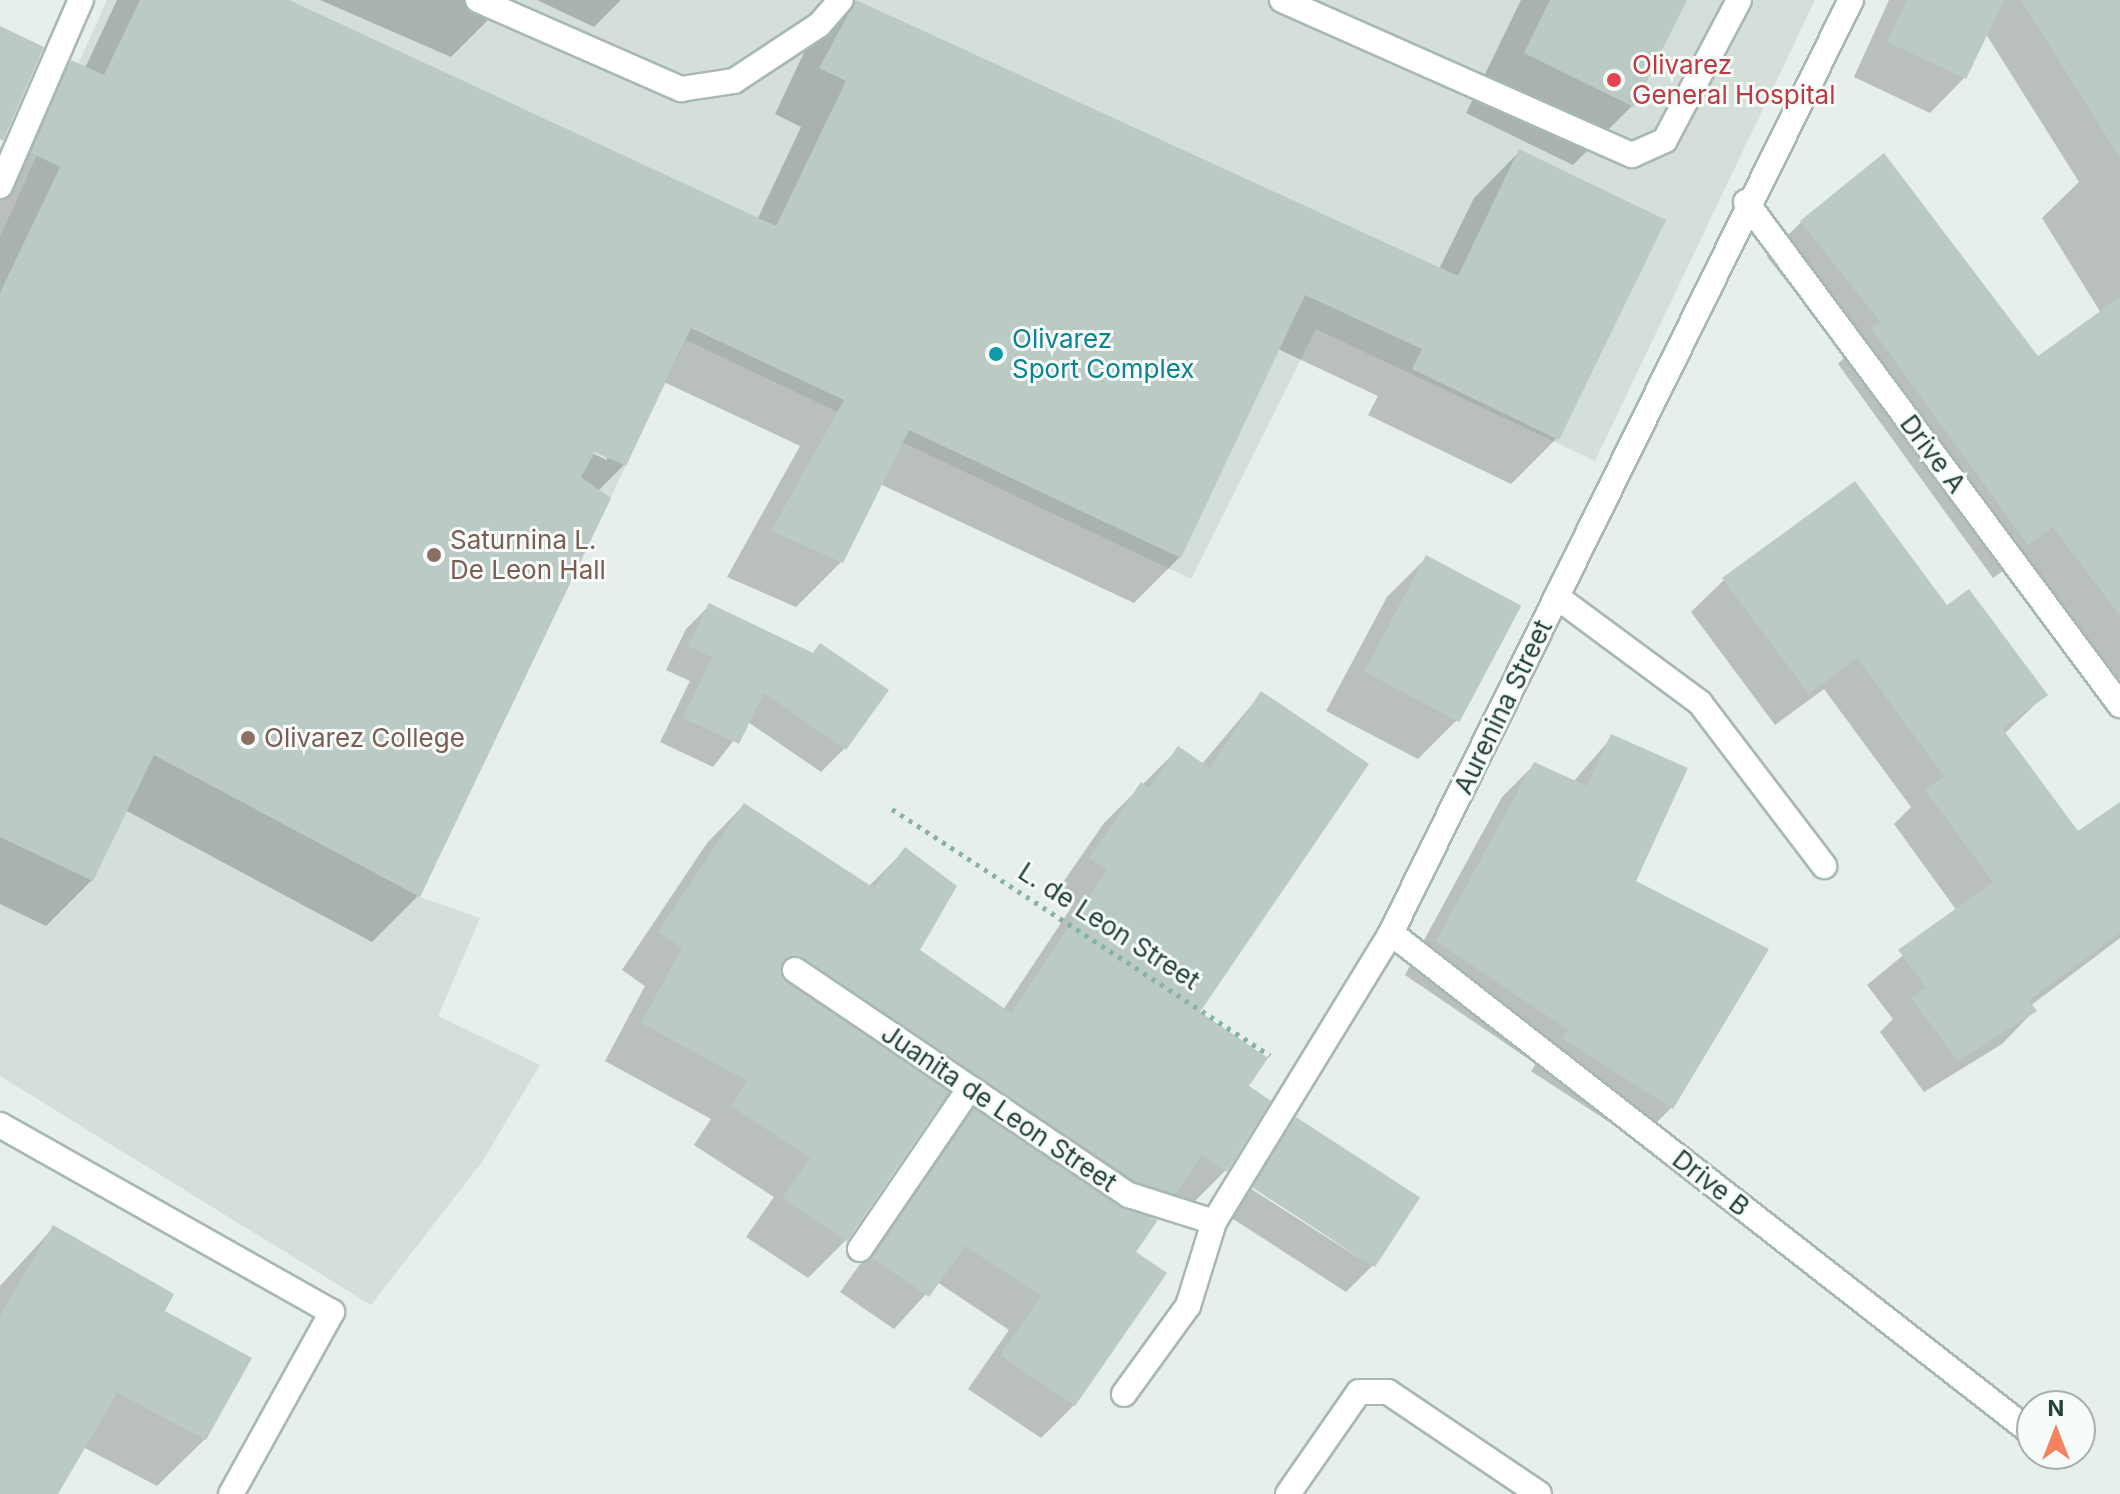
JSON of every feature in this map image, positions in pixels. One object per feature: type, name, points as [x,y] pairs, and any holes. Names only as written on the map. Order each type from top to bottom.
[{"type":"street","points":[[0,186],[81,0]]},
{"type":"street","points":[[478,0],[681,89],[734,81],[819,25],[841,0]]},
{"type":"street","points":[[1282,0],[1632,155],[1665,140],[1739,0]]},
{"type":"street","name":"Aurenina Street","points":[[1124,1394],[1188,1306],[1214,1222],[1391,933],[1557,597],[1746,202],[1851,0]]},
{"type":"street","name":"Drive A","points":[[1746,202],[2120,705]]},
{"type":"street","points":[[1557,597],[1700,703],[1824,866]]},
{"type":"street","name":"Drive B","points":[[1391,933],[2016,1421]]},
{"type":"street","name":"Juanita de Leon Street","points":[[795,970],[1129,1195],[1214,1222]]},
{"type":"street","points":[[860,1249],[970,1088]]},
{"type":"street","points":[[0,1125],[332,1312],[231,1494]]},
{"type":"street","points":[[1288,1494],[1359,1392],[1388,1392],[1539,1494]]},
{"type":"path","name":"L. de Leon Street","points":[[892,809],[1303,1076]]},
{"type":"shaded area","name":"Olivarez College","points":[[107,0],[1815,0],[1595,461],[1316,329],[1191,579],[686,340],[420,897],[480,918],[438,1016],[540,1065],[482,1162],[371,1305],[0,1076],[0,237]]},
{"type":"building","name":"Olivarez College","points":[[140,0],[289,0],[776,226],[846,81],[819,68],[856,0],[1458,276],[1519,149],[1666,220],[1559,440],[1412,369],[1422,349],[1305,295],[1181,558],[909,430],[843,563],[771,531],[844,400],[691,328],[626,466],[595,452],[581,477],[611,498],[420,897],[154,755],[93,881],[0,837],[0,293],[60,167],[31,153],[71,60],[104,75]]},
{"type":"building","name":"Olivarez General Hospital","points":[[1550,0],[1687,0],[1634,107],[1524,53]]},
{"type":"building","points":[[1907,0],[2004,0],[1966,79],[1887,42]]},
{"type":"building","points":[[2021,0],[2120,0],[2120,158]]},
{"type":"building","points":[[0,26],[44,47],[3,141],[0,139]]},
{"type":"building","points":[[1884,153],[2038,356],[2120,297],[2120,616],[2053,527],[2028,545],[1871,328],[1880,322],[1800,221]]},
{"type":"building","points":[[1855,481],[1947,605],[1969,589],[2048,695],[2002,728],[2078,831],[2120,802],[2120,933],[2029,1000],[2037,1011],[1958,1061],[1911,998],[1926,987],[1898,950],[1993,882],[1925,790],[1944,776],[1857,658],[1809,694],[1722,578]]},
{"type":"building","points":[[1426,555],[1521,606],[1459,722],[1364,672]]},
{"type":"building","points":[[709,603],[813,653],[820,643],[889,690],[846,750],[764,693],[739,744],[683,718],[712,657],[688,646]]},
{"type":"building","points":[[1261,691],[1369,764],[1200,1012],[1268,1058],[1249,1086],[1271,1101],[1227,1172],[1202,1155],[1175,1194],[1136,1181],[795,955],[780,968],[787,982],[949,1092],[847,1241],[782,1198],[810,1158],[731,1106],[747,1081],[641,1023],[682,948],[658,932],[744,803],[874,888],[905,847],[957,886],[920,950],[1011,1013],[1107,870],[1089,858],[1141,782],[1149,788],[1178,746],[1210,768]]},
{"type":"building","points":[[1611,734],[1688,768],[1636,881],[1769,949],[1673,1109],[1562,1038],[1568,1030],[1436,941],[1534,762],[1587,786]]},
{"type":"building","points":[[974,1109],[1121,1207],[1158,1220],[1136,1252],[1167,1273],[1075,1406],[1000,1355],[1041,1296],[965,1246],[929,1297],[872,1258]]},
{"type":"building","points":[[1296,1117],[1420,1198],[1375,1267],[1251,1187]]},
{"type":"building","points":[[53,1225],[174,1294],[165,1311],[252,1358],[206,1440],[117,1393],[58,1494],[0,1494],[0,1316]]},
{"type":"place","name":"Olivarez General Hospital","points":[[1614,80]]},
{"type":"place","name":"Olivarez Sport Complex","points":[[996,354]]},
{"type":"place","name":"Saturnina L. De Leon Hall","points":[[434,555]]},
{"type":"place","name":"Olivarez College","points":[[248,738]]}]
